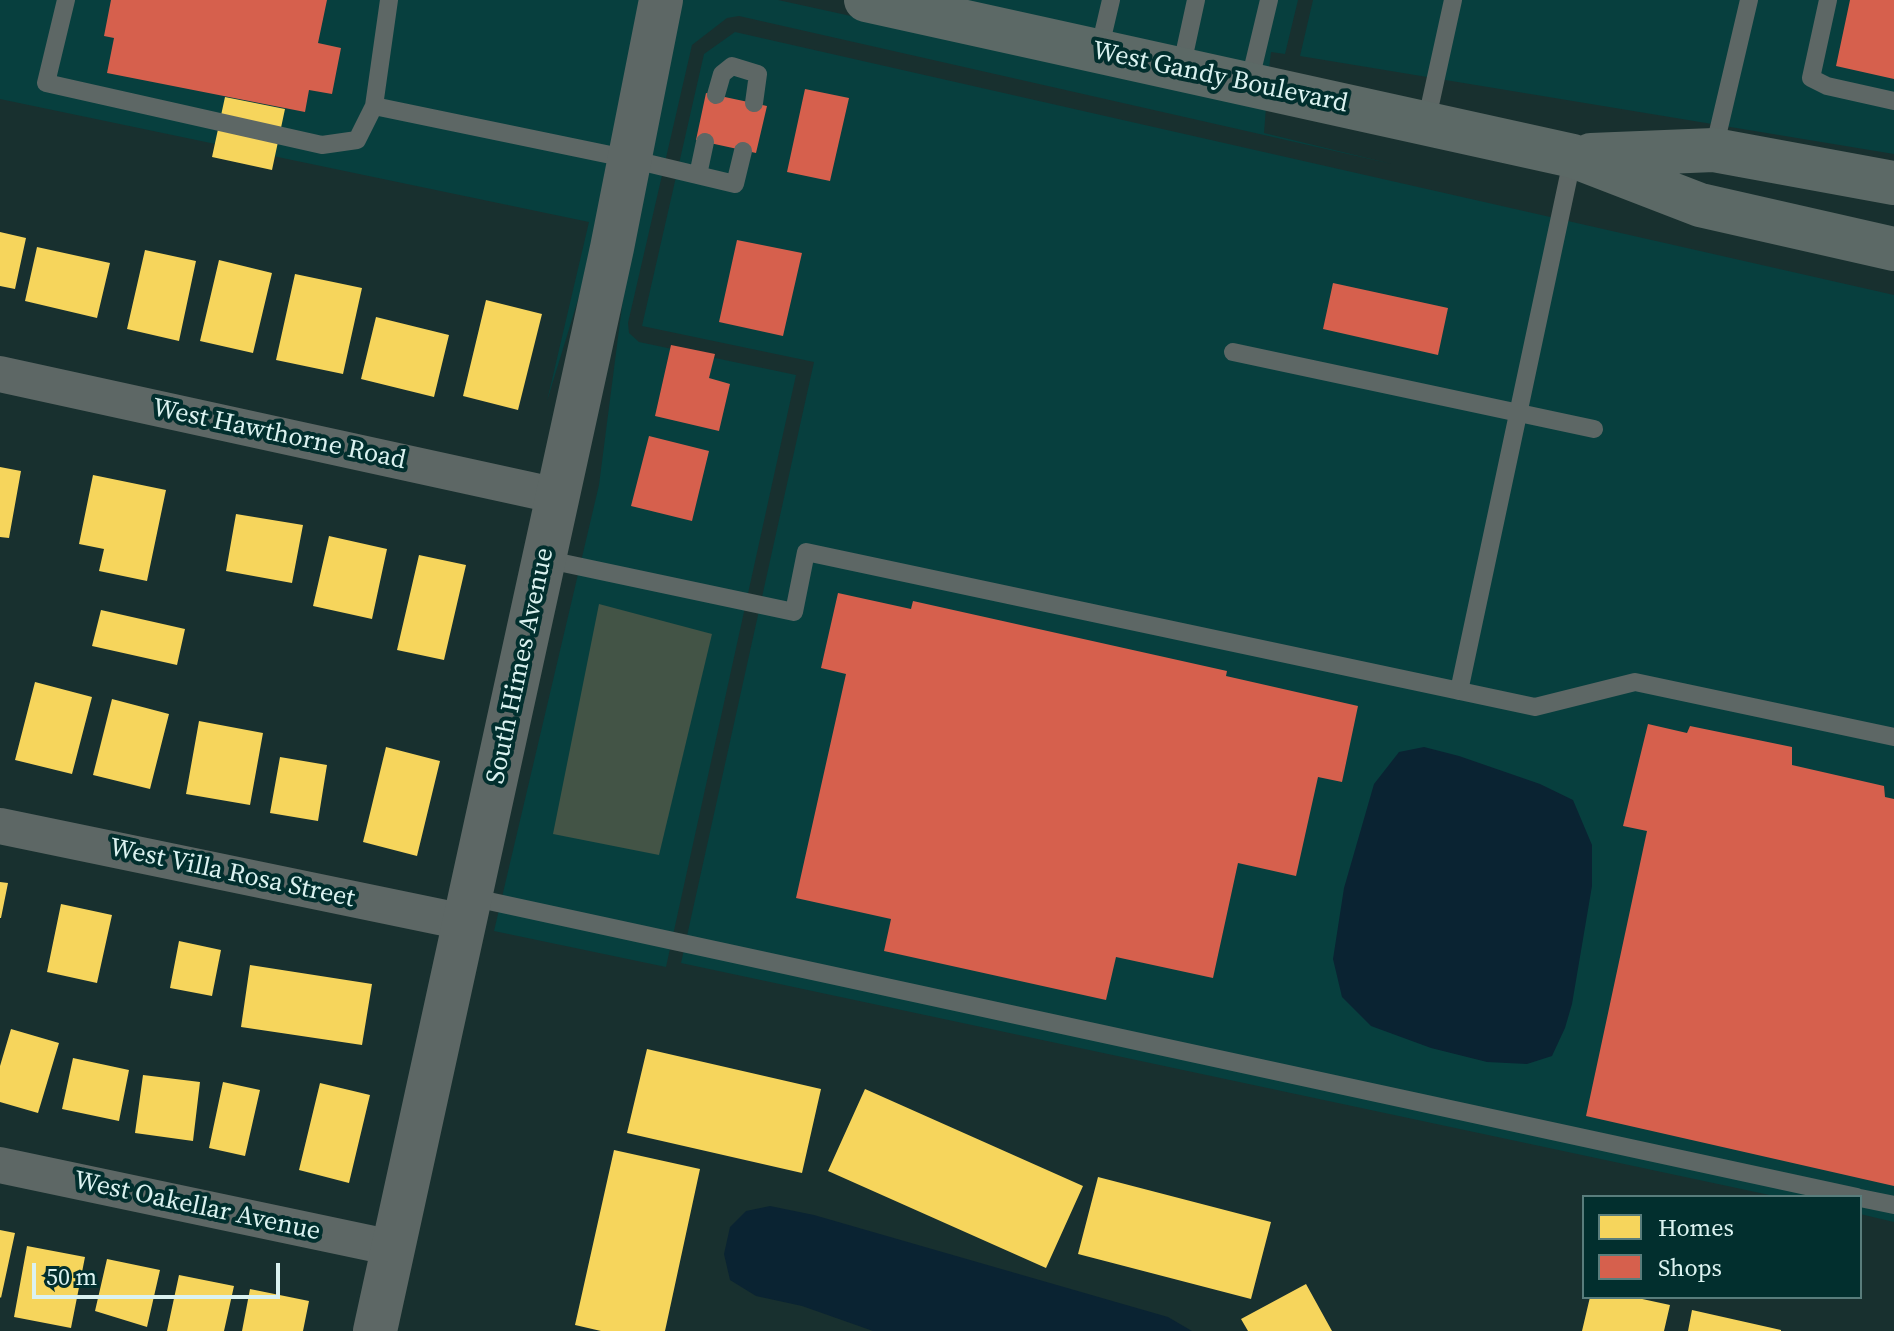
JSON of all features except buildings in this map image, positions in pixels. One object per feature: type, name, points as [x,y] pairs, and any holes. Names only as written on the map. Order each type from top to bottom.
[{"type":"main road","name":"West Gandy Boulevard","points":[[876,1],[1573,156],[1700,205],[1894,249]]},
{"type":"main road","name":"West Gandy Boulevard","points":[[1573,156],[1714,150],[1894,183]]},
{"type":"street","name":"South Himes Avenue","points":[[375,1331],[558,496],[661,0]]},
{"type":"street","name":"West Hawthorne Road","points":[[0,374],[558,496]]},
{"type":"street","name":"West Villa Rosa Street","points":[[0,826],[467,910]]},
{"type":"street","name":"West Oakellar Avenue","points":[[0,1165],[393,1248]]},
{"type":"lane","points":[[66,0],[46,83],[322,145],[357,140],[374,106],[389,0]]},
{"type":"lane","points":[[1099,51],[1111,0]]},
{"type":"lane","points":[[1181,69],[1196,0]]},
{"type":"lane","points":[[1249,84],[1269,0]]},
{"type":"lane","points":[[1426,123],[1453,0]]},
{"type":"lane","points":[[1714,150],[1749,0]]},
{"type":"lane","points":[[1828,0],[1811,78],[1827,86],[1894,101]]},
{"type":"lane","points":[[716,95],[722,74],[732,66],[758,74],[754,103]]},
{"type":"lane","points":[[374,106],[735,184],[743,151]]},
{"type":"lane","points":[[698,175],[705,142]]},
{"type":"lane","points":[[1459,691],[1573,156]]},
{"type":"lane","points":[[1233,352],[1594,429]]},
{"type":"lane","points":[[544,559],[794,612],[806,552],[1535,707],[1635,682],[1894,737]]},
{"type":"lane","points":[[467,910],[1848,1195]]},
{"type":"lane","points":[[1862,1198],[1894,1205]]},
{"type":"shaded area","points":[[0,0],[644,0],[595,244],[547,401],[589,222],[0,99]]},
{"type":"shaded area","points":[[679,0],[778,0],[1266,107],[1264,133],[1392,164],[739,16],[727,18],[692,45],[628,323],[629,333],[639,342],[796,375],[666,967],[494,931],[599,485],[629,252]]},
{"type":"shaded area","points":[[956,0],[1298,0],[1285,54],[1271,52],[1269,69]]},
{"type":"shaded area","points":[[1313,0],[1894,0],[1894,154],[1300,56]]},
{"type":"shaded area","points":[[735,32],[1894,295],[1894,1222],[1862,1214],[1862,1195],[1770,1195],[681,963],[814,362],[642,326],[704,54]]},
{"type":"shaded area","points":[[1424,747],[1540,784],[1573,800],[1592,845],[1592,886],[1572,1004],[1552,1056],[1527,1064],[1487,1062],[1431,1048],[1371,1026],[1342,997],[1333,959],[1344,888],[1374,784],[1399,752]]},
{"type":"shaded area","points":[[770,1206],[814,1215],[1168,1317],[1192,1331],[873,1331],[802,1306],[756,1296],[730,1280],[724,1254],[730,1227],[746,1211]]},
{"type":"green space","points":[[599,604],[712,634],[659,855],[553,834]]}]
